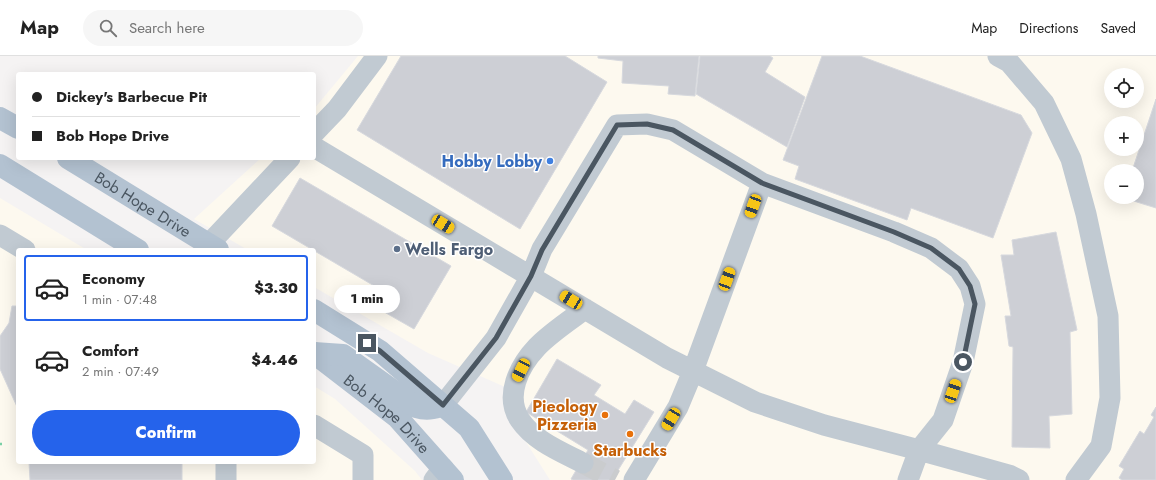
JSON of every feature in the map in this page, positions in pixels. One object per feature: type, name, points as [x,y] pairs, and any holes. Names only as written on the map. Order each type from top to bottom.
[{"type":"main road","points":[[0,118],[16,127]]},
{"type":"main road","name":"Bob Hope Drive","points":[[71,160],[214,247]]},
{"type":"main road","points":[[0,165],[135,248]]},
{"type":"main road","points":[[316,311],[380,351],[469,428],[502,480]]},
{"type":"main road","points":[[316,353],[343,356],[416,407],[424,410],[443,405]]},
{"type":"main road","name":"Bob Hope Drive","points":[[316,355],[397,417],[444,476]]},
{"type":"street","points":[[316,130],[336,109],[377,56]]},
{"type":"street","points":[[998,56],[1009,62],[1044,103],[1071,159],[1086,214],[1108,316],[1110,398],[1101,446],[1076,480]]},
{"type":"street","points":[[443,405],[496,338],[531,276],[542,250],[617,125],[647,124],[673,130],[762,183],[894,232],[931,248],[959,269],[970,286],[975,304],[963,362],[943,420],[919,450],[908,480]]},
{"type":"street","points":[[316,148],[668,358],[755,402],[824,425],[1008,475],[1019,480]]},
{"type":"street","points":[[214,247],[288,160]]},
{"type":"street","points":[[634,480],[678,407],[693,371],[762,183]]},
{"type":"street","points":[[0,235],[22,248]]},
{"type":"street","points":[[583,463],[539,438],[528,429],[520,421],[514,408],[513,394],[517,378],[525,362],[538,346],[585,308]]},
{"type":"street","points":[[316,426],[362,455],[363,480]]},
{"type":"street","points":[[226,464],[226,480]]},
{"type":"shaded area","points":[[358,56],[1156,56],[1156,480],[550,480],[514,423],[505,387],[428,353],[316,288],[316,248],[245,248],[194,219],[259,160],[316,160],[316,107]]},
{"type":"shaded area","points":[[0,198],[84,248],[16,248],[16,464],[316,464],[316,387],[335,399],[415,471],[422,480],[0,480]]},
{"type":"building","points":[[401,56],[565,56],[607,82],[520,229],[357,130]]},
{"type":"building","points":[[598,56],[699,56],[695,96],[668,94],[669,86],[622,83],[623,61],[598,58]]},
{"type":"building","points":[[700,56],[770,56],[773,58],[765,72],[805,97],[787,147],[696,94]]},
{"type":"building","points":[[822,56],[860,56],[1021,115],[1032,133],[993,238],[911,208],[907,220],[795,179],[799,166],[783,160]]},
{"type":"building","points":[[1156,99],[1156,208],[1143,204],[1144,164],[1134,164],[1137,156],[1144,156],[1144,135]]},
{"type":"building","points":[[300,178],[451,266],[414,329],[379,309],[388,294],[316,252],[316,248],[310,248],[272,226]]},
{"type":"building","points":[[1056,232],[1077,330],[1070,332],[1072,414],[1049,416],[1050,448],[1012,447],[1013,347],[1009,346],[1005,316],[1011,316],[1001,255],[1014,255],[1012,240]]},
{"type":"building","points":[[12,306],[16,306],[16,405],[0,369],[0,336],[9,323]]},
{"type":"building","points":[[557,359],[601,385],[594,395],[625,414],[634,400],[654,412],[612,480],[571,479],[588,450],[526,412]]},
{"type":"building","points":[[1156,407],[1156,480],[1122,480],[1119,478],[1124,469],[1119,466],[1140,431],[1144,434],[1154,417],[1151,415]]},
{"type":"building","points":[[29,464],[182,464],[182,480],[30,480]]},
{"type":"tunnel","points":[[583,463],[615,480]]},
{"type":"place","name":"Hobby Lobby","points":[[550,161]]},
{"type":"place","name":"Wells Fargo","points":[[397,249]]},
{"type":"place","name":"Pieology Pizzeria","points":[[605,415]]},
{"type":"place","name":"Starbucks","points":[[630,434]]},
{"type":"route","points":[[367,343],[380,351],[443,405],[496,338],[531,276],[542,250],[617,125],[647,124],[673,130],[762,183],[894,232],[931,248],[959,269],[970,286],[975,304],[963,362]]}]
